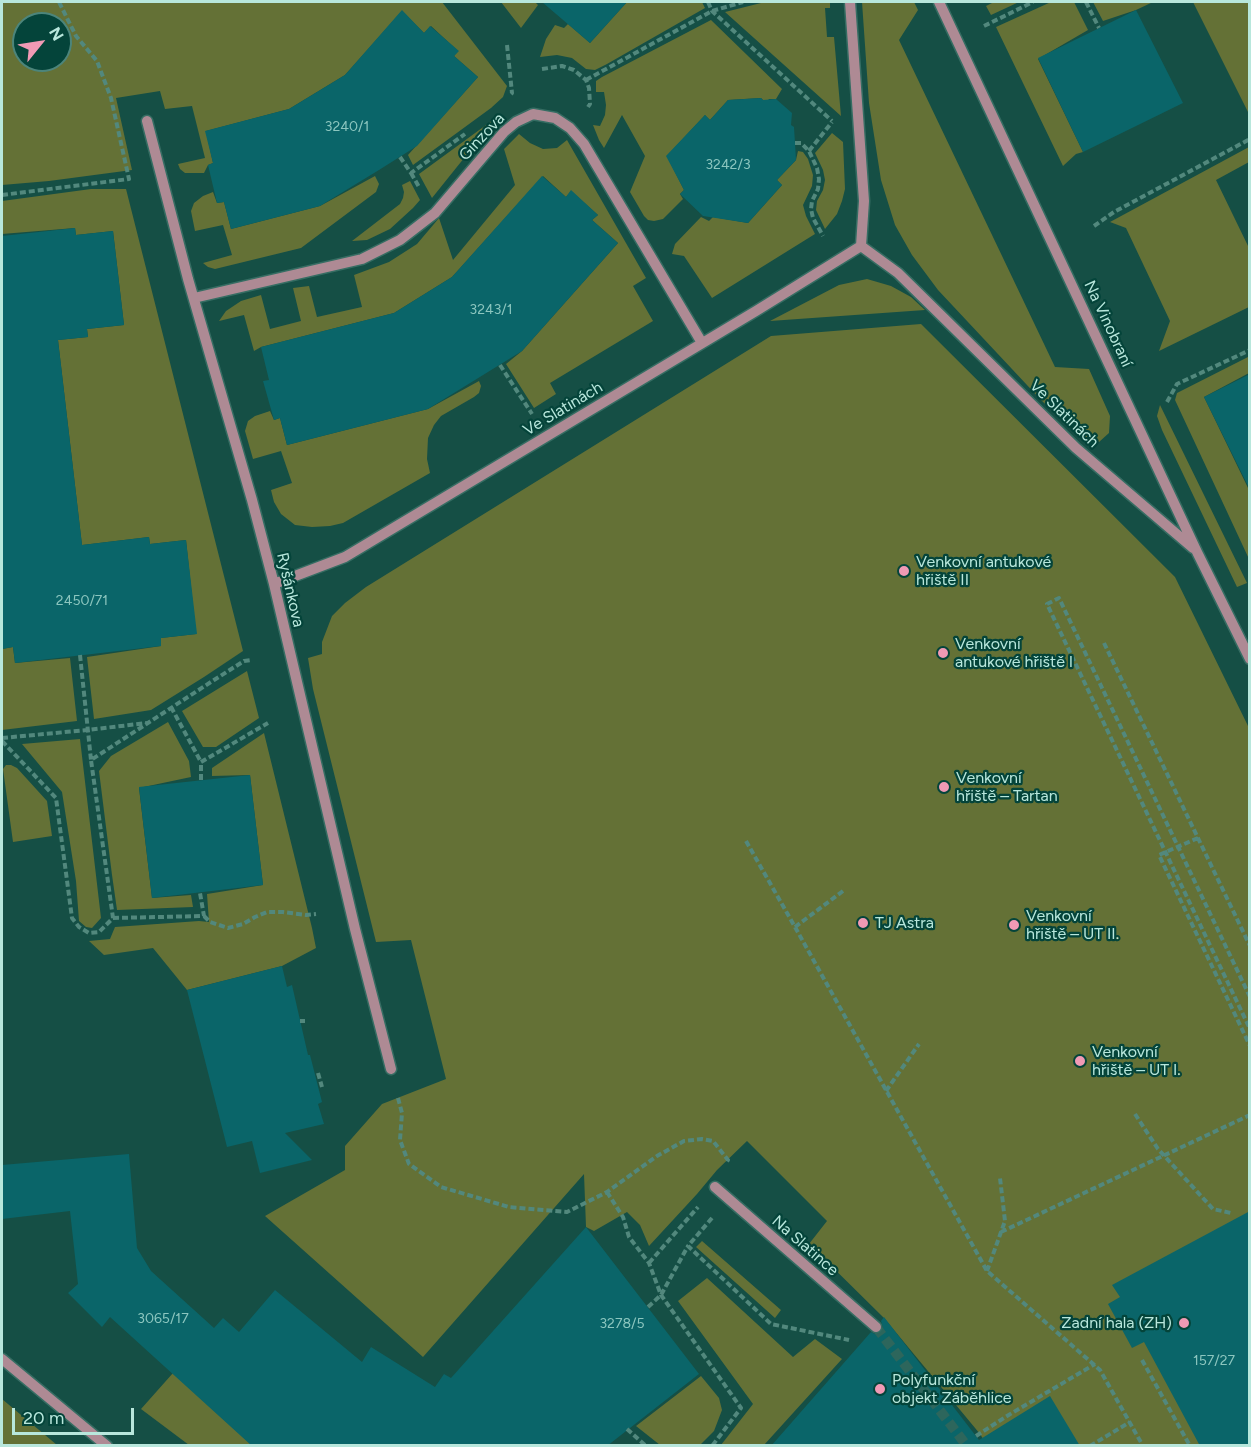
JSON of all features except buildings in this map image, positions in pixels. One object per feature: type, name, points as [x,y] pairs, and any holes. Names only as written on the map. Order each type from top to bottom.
[{"type":"street","points":[[850,2],[864,201],[861,246]]},
{"type":"street","name":"Na Vinobraní","points":[[939,2],[1197,552],[1250,659]]},
{"type":"street","name":"Ginzova","points":[[194,298],[362,259],[400,240],[435,213],[504,132],[516,122],[533,114],[555,118],[570,128],[584,144],[702,343]]},
{"type":"street","name":"Ryšánkova","points":[[147,121],[188,279],[274,584],[355,930],[391,1069]]},
{"type":"street","name":"Ve Slatinách","points":[[274,584],[345,556],[861,246],[898,273],[1076,448],[1197,552]]},
{"type":"street","name":"Na Slatince","points":[[715,1187],[876,1327]]},
{"type":"street","points":[[2,1359],[106,1446]]},
{"type":"path","points":[[2,195],[129,179],[111,98],[97,61],[76,36],[59,2]]},
{"type":"path","points":[[708,2],[712,11],[839,127]]},
{"type":"path","points":[[586,80],[712,11],[743,2]]},
{"type":"path","points":[[984,26],[1033,2]]},
{"type":"path","points":[[1086,2],[1099,28]]},
{"type":"path","points":[[507,45],[512,93],[507,100]]},
{"type":"path","points":[[542,69],[562,66],[574,70],[586,80],[590,104],[586,110]]},
{"type":"path","points":[[809,151],[832,122]]},
{"type":"path","points":[[411,173],[466,133]]},
{"type":"path","points":[[1094,226],[1114,212],[1250,139]]},
{"type":"path","points":[[795,143],[801,143],[809,151],[817,168],[818,189],[811,209],[813,218],[823,236]]},
{"type":"path","points":[[400,157],[419,187]]},
{"type":"path","points":[[1167,402],[1177,384],[1250,350]]},
{"type":"path","points":[[500,365],[532,415]]},
{"type":"path","points":[[1249,1025],[1047,604],[1059,598],[1250,997]]},
{"type":"path","points":[[1104,643],[1250,946]]},
{"type":"path","points":[[80,655],[87,730],[113,918]]},
{"type":"path","points":[[91,760],[244,661],[251,660]]},
{"type":"path","points":[[171,707],[201,762],[201,780]]},
{"type":"path","points":[[2,740],[148,722]]},
{"type":"path","points":[[201,762],[268,723]]},
{"type":"path","points":[[2,740],[56,798],[72,918],[79,927],[89,933],[99,933],[113,918],[204,916]]},
{"type":"path","points":[[1198,838],[1159,855],[1250,1046]]},
{"type":"path","points":[[746,841],[987,1271],[1095,1364],[1143,1446]]},
{"type":"path","points":[[795,927],[843,891]]},
{"type":"path","points":[[200,893],[204,916],[210,922],[228,928],[243,924],[267,912],[316,914]]},
{"type":"path","points":[[886,1091],[918,1044]]},
{"type":"path","points":[[318,1073],[321,1088]]},
{"type":"path","points":[[398,1098],[402,1113],[400,1140],[410,1164],[441,1187],[509,1207],[567,1212],[607,1192],[657,1156],[684,1141],[702,1139],[713,1141],[728,1160],[715,1187],[649,1263]]},
{"type":"path","points":[[1135,1114],[1158,1149],[1213,1209],[1231,1213]]},
{"type":"path","points":[[1001,1232],[1250,1115]]},
{"type":"path","points":[[987,1271],[1005,1221],[1000,1178]]},
{"type":"path","points":[[607,1192],[623,1216],[629,1237],[649,1263],[661,1295],[741,1408],[712,1446]]},
{"type":"path","points":[[648,1307],[661,1295],[688,1246],[728,1199]]},
{"type":"path","points":[[688,1246],[771,1324],[850,1340]]},
{"type":"path","points":[[1142,1360],[1190,1446]]},
{"type":"path","points":[[976,1436],[1095,1364]]},
{"type":"path","points":[[1090,1446],[1130,1422]]},
{"type":"path","points":[[627,1429],[646,1446]]},
{"type":"green space","points":[[2,2],[442,2],[507,86],[503,97],[491,108],[413,165],[408,155],[478,77],[454,56],[458,51],[431,26],[424,33],[402,11],[345,75],[289,109],[206,131],[213,163],[208,165],[204,173],[185,173],[178,164],[205,158],[192,106],[165,109],[160,91],[116,98],[132,170],[2,185]]},
{"type":"green space","points":[[501,2],[535,2],[538,5],[521,28]]},
{"type":"green space","points":[[627,2],[702,2],[705,8],[595,70],[586,69],[572,58],[557,55],[540,57],[546,39],[555,25],[564,28],[568,24],[590,43]]},
{"type":"green space","points":[[765,2],[830,2],[830,8],[825,8],[827,37],[834,37],[841,116],[725,12]]},
{"type":"green space","points":[[862,2],[914,2],[918,10],[899,40],[1055,367],[1089,369],[1110,416],[1109,433],[1099,442],[1087,441],[1041,400],[938,290],[912,255],[895,225],[881,180],[869,103]]},
{"type":"green space","points":[[994,2],[1019,2],[991,15],[986,6]]},
{"type":"green space","points":[[1051,2],[1074,2],[1088,30],[1038,59],[1083,152],[1076,154],[1063,166],[996,27]]},
{"type":"green space","points":[[1093,2],[1153,2],[1103,21]]},
{"type":"green space","points":[[1193,2],[1249,2],[1249,114]]},
{"type":"green space","points":[[711,20],[782,89],[776,99],[769,99],[766,103],[761,98],[728,100],[710,120],[705,115],[667,156],[684,190],[680,194],[683,199],[663,219],[648,220],[630,192],[645,156],[622,115],[604,148],[593,125],[600,126],[606,105],[604,92],[596,92],[596,81]]},
{"type":"green space","points":[[497,117],[432,198],[419,174]]},
{"type":"green space","points":[[832,133],[843,142],[845,189],[837,214],[825,229],[816,210],[825,180],[815,153]]},
{"type":"green space","points":[[519,134],[530,143],[543,149],[557,148],[567,140],[646,278],[633,286],[653,321],[550,383],[556,394],[534,408],[506,364],[522,351],[618,243],[592,220],[598,215],[571,191],[566,197],[543,176],[452,277],[394,313],[261,347],[254,351],[244,315],[219,321],[226,311],[241,301],[261,295],[270,329],[301,321],[293,288],[309,286],[317,317],[362,307],[354,275],[389,262],[417,244],[439,218],[453,260],[515,185],[504,149]]},
{"type":"green space","points":[[1249,147],[1249,162],[1216,180],[1249,248],[1249,307],[1159,351],[1170,321],[1126,228],[1110,222]]},
{"type":"green space","points":[[798,151],[803,152],[808,159],[813,175],[812,186],[803,205],[815,234],[712,298],[684,256],[672,254],[675,244],[701,217],[709,221],[713,217],[748,223],[782,185],[777,180],[796,160]]},
{"type":"green space","points":[[375,176],[379,184],[376,192],[301,248],[215,269],[203,263],[232,255],[223,225],[195,231],[191,211],[194,203],[203,196],[213,192],[217,203],[224,202],[231,229],[320,206]]},
{"type":"green space","points":[[410,181],[420,200],[413,208],[390,229],[367,240],[352,241],[400,204],[404,192],[402,185]]},
{"type":"green space","points":[[91,189],[126,189],[243,651],[151,710],[94,719],[87,657],[161,646],[161,638],[196,634],[186,540],[150,544],[149,537],[82,545],[58,340],[88,337],[87,329],[124,325],[113,231],[76,235],[75,228],[2,234],[2,201]]},
{"type":"green space","points":[[867,279],[891,286],[911,297],[925,310],[770,321],[839,285]]},
{"type":"green space","name":"TJ Astra","points":[[921,324],[1175,577],[1249,728],[1249,1445],[987,1445],[884,1318],[809,1244],[827,1221],[747,1141],[717,1170],[649,1246],[640,1225],[627,1212],[594,1231],[586,1227],[584,1174],[423,1357],[265,1216],[345,1170],[345,1146],[382,1104],[446,1079],[411,940],[376,942],[313,689],[308,658],[322,654],[322,642],[332,616],[366,587],[771,336]]},
{"type":"green space","points":[[1248,357],[1249,373],[1204,397],[1249,490],[1249,559],[1175,400],[1177,393]]},
{"type":"green space","points":[[479,381],[481,386],[479,393],[441,416],[434,425],[428,438],[427,459],[430,473],[343,523],[330,526],[295,525],[281,514],[274,502],[271,490],[292,483],[281,451],[253,459],[245,431],[248,421],[270,411],[274,420],[280,418],[287,445],[428,409]]},
{"type":"green space","points":[[1160,405],[1247,583],[1237,587],[1162,430],[1157,416]]},
{"type":"green space","points":[[13,647],[15,663],[70,658],[77,721],[2,730],[2,649]]},
{"type":"green space","points":[[247,671],[259,718],[216,747],[203,747],[182,711]]},
{"type":"green space","points":[[168,722],[189,761],[191,777],[139,788],[152,898],[191,895],[193,907],[117,910],[99,771],[111,756]]},
{"type":"green space","points":[[264,733],[316,948],[282,966],[187,990],[153,948],[104,955],[89,941],[110,939],[115,927],[209,922],[207,894],[263,885],[250,775],[212,776],[212,768]]},
{"type":"green space","points":[[80,739],[101,918],[92,928],[86,927],[79,921],[76,881],[62,792],[22,744]]},
{"type":"green space","points":[[6,765],[17,768],[47,801],[52,836],[13,842],[3,769]]},
{"type":"green space","points":[[702,1241],[781,1310],[775,1318],[696,1247]]},
{"type":"green space","points":[[707,1278],[793,1357],[815,1339],[842,1359],[764,1445],[721,1445],[753,1404],[678,1301]]},
{"type":"green space","points":[[173,1373],[252,1445],[189,1445],[141,1409]]},
{"type":"green space","points":[[701,1376],[719,1398],[722,1410],[714,1431],[700,1445],[660,1445],[636,1426]]},
{"type":"green space","points":[[2,1399],[57,1445],[2,1445]]},
{"type":"tunnel","points":[[876,1327],[967,1446]]},
{"type":"place","name":"Venkovní antukové hřiště II","points":[[904,571]]},
{"type":"place","name":"Venkovní antukové hřiště I","points":[[943,653]]},
{"type":"place","name":"Venkovní hřiště – Tartan","points":[[944,787]]},
{"type":"place","name":"TJ Astra","points":[[863,923]]},
{"type":"place","name":"Venkovní hřiště – UT II.","points":[[1014,925]]},
{"type":"place","name":"Venkovní hřiště – UT I.","points":[[1080,1061]]},
{"type":"place","name":"Zadní hala (ZH)","points":[[1184,1323]]},
{"type":"place","name":"Polyfunkční objekt Záběhlice","points":[[880,1389]]}]
